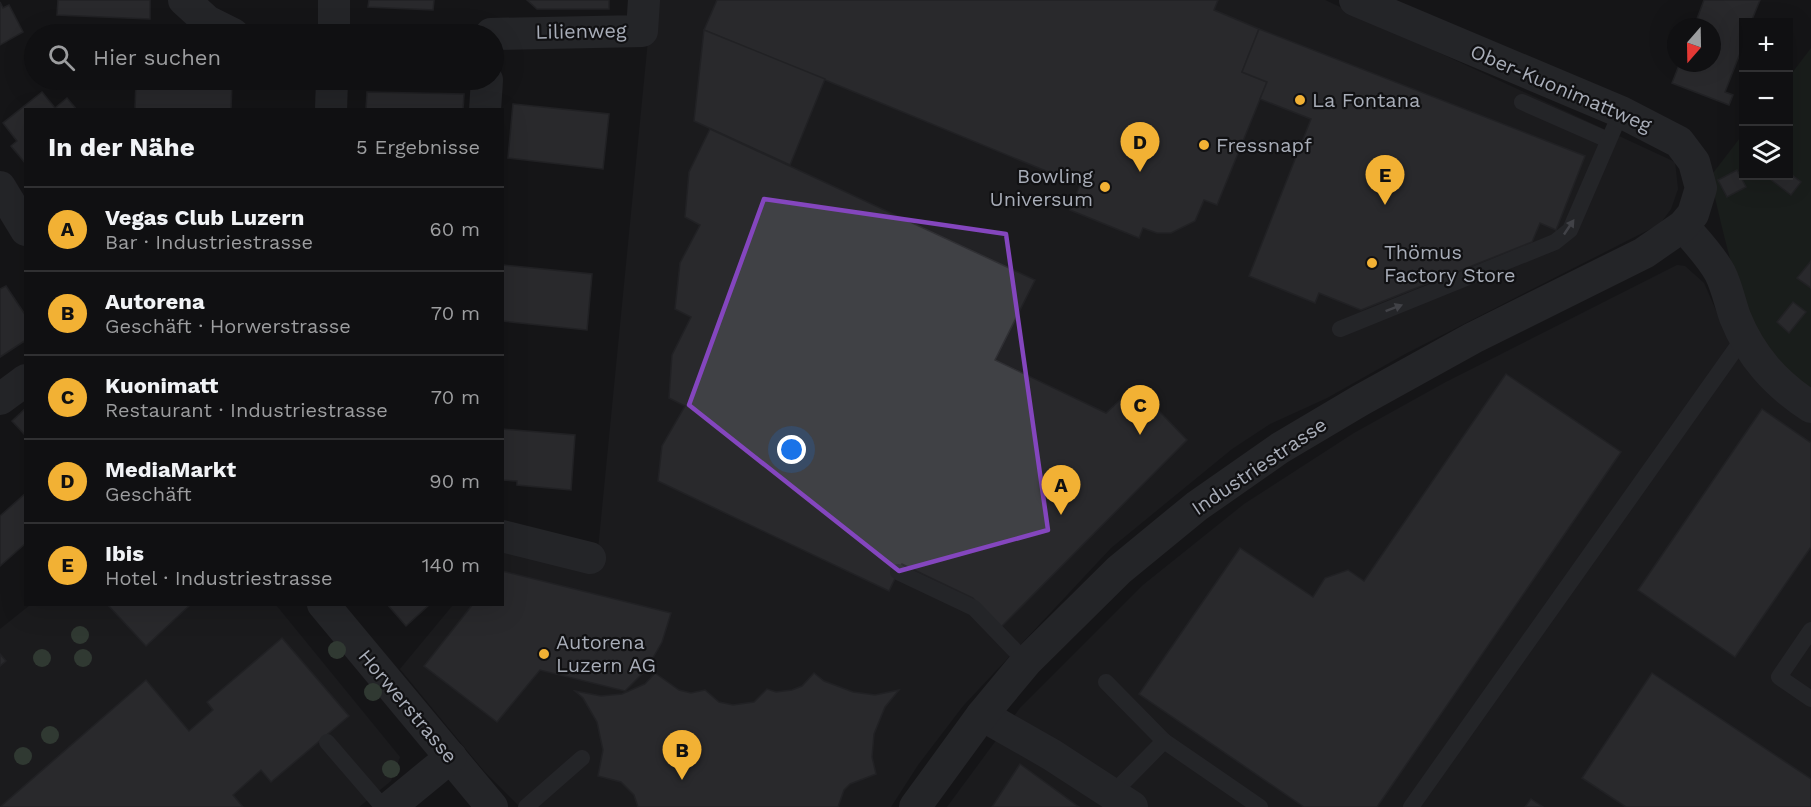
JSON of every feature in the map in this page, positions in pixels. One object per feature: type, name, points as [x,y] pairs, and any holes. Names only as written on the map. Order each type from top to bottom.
[{"type":"street","points":[[184,0],[213,24]]},
{"type":"street","points":[[333,24],[334,0]]},
{"type":"street","name":"Lilienweg","points":[[504,34],[642,31],[644,0]]},
{"type":"street","name":"Ober-Kuonimattweg","points":[[1355,0],[1621,112],[1679,142],[1694,162],[1701,188],[1693,214],[1683,226]]},
{"type":"street","points":[[331,108],[332,90]]},
{"type":"street","points":[[485,108],[486,90]]},
{"type":"street","points":[[0,187],[24,227]]},
{"type":"street","points":[[1683,226],[1704,249],[1720,275],[1744,337],[1772,377],[1811,407]]},
{"type":"street","name":"Industriestrasse","points":[[915,807],[982,715],[1026,662],[1119,570],[1197,506],[1280,448],[1473,338],[1644,253],[1683,226]]},
{"type":"street","points":[[0,399],[24,381]]},
{"type":"street","points":[[504,536],[590,558]]},
{"type":"street","name":"Horwerstrasse","points":[[325,606],[492,807]]},
{"type":"street","points":[[982,715],[1052,755],[1121,801]]},
{"type":"street","points":[[390,807],[451,757]]},
{"type":"lane","points":[[1522,102],[1608,140]]},
{"type":"lane","points":[[1340,329],[1555,242],[1570,230],[1621,112]]},
{"type":"lane","points":[[1411,807],[1744,337]]},
{"type":"lane","points":[[898,572],[974,608],[1026,662]]},
{"type":"lane","points":[[1811,630],[1779,677],[1811,699]]},
{"type":"lane","points":[[1106,682],[1164,741],[1260,807]]},
{"type":"lane","points":[[1121,801],[1164,741]]},
{"type":"lane","points":[[327,742],[383,807]]},
{"type":"lane","points":[[526,807],[582,758]]},
{"type":"highlighted area","points":[[764,199],[1006,234],[1048,530],[899,571],[689,405]]},
{"type":"shaded area","points":[[652,0],[1325,0],[1675,162],[1678,189],[1671,209],[1660,224],[1405,354],[1327,398],[1270,424],[1232,449],[1111,548],[963,706],[918,765],[891,807],[520,807],[484,771],[400,669],[452,606],[504,606],[504,546],[598,550]]},
{"type":"shaded area","points":[[1811,48],[1811,389],[1780,369],[1764,347],[1753,325],[1735,276],[1710,177],[1739,139],[1739,180],[1793,180],[1793,72]]},
{"type":"shaded area","points":[[1677,265],[1685,266],[1704,283],[1721,322],[1811,421],[1811,807],[947,807],[1020,708],[1143,585],[1244,504],[1354,433],[1444,383]]},
{"type":"shaded area","points":[[29,606],[277,606],[400,757],[391,781],[359,807],[0,807],[0,629]]},
{"type":"building","points":[[58,0],[150,0],[150,19],[57,15]]},
{"type":"building","points":[[369,0],[434,0],[433,10],[368,7]]},
{"type":"building","points":[[527,0],[609,0],[609,9],[537,9]]},
{"type":"building","points":[[717,0],[1218,0],[1214,10],[1259,29],[1242,72],[1267,82],[1217,205],[1204,200],[1195,221],[1171,233],[1157,233],[1143,228],[1139,238],[1070,210],[1080,185],[704,30]]},
{"type":"building","points":[[1704,0],[1760,0],[1753,18],[1739,18],[1739,56],[1725,92],[1733,95],[1729,105],[1672,83],[1676,72],[1721,72],[1721,18],[1697,18]]},
{"type":"building","points":[[0,2],[3,8],[9,5],[23,32],[0,45]]},
{"type":"building","points":[[1259,29],[1585,156],[1556,230],[1540,223],[1532,242],[1361,310],[1319,293],[1315,303],[1249,276],[1311,119],[1260,99],[1267,82],[1242,72]]},
{"type":"building","points":[[704,30],[825,79],[790,165],[694,121]]},
{"type":"building","points":[[136,90],[232,90],[231,108],[135,108]]},
{"type":"building","points":[[42,92],[55,108],[24,108],[24,162],[11,146],[17,141],[3,123]]},
{"type":"building","points":[[367,92],[464,94],[463,108],[366,108]]},
{"type":"building","points":[[67,98],[75,108],[55,108]]},
{"type":"building","points":[[513,104],[609,114],[603,169],[508,158]]},
{"type":"building","points":[[710,129],[1035,280],[995,360],[1106,413],[1135,386],[1187,440],[1000,628],[973,598],[902,564],[889,591],[658,481],[662,446],[685,406],[669,398],[672,355],[691,317],[675,309],[680,263],[700,225],[685,217],[689,172]]},
{"type":"building","points":[[1737,170],[1739,180],[1742,180],[1746,187],[1727,197],[1718,180]]},
{"type":"building","points":[[1793,176],[1801,182],[1791,195],[1771,180],[1793,180]]},
{"type":"building","points":[[1811,261],[1811,288],[1797,278]]},
{"type":"building","points":[[504,265],[592,274],[587,330],[504,321]]},
{"type":"building","points":[[6,286],[24,313],[24,341],[0,357],[0,289]]},
{"type":"building","points":[[1793,302],[1806,312],[1789,333],[1777,322]]},
{"type":"building","points":[[1506,374],[1621,452],[1377,807],[1304,807],[1139,694],[1240,548],[1313,597],[1325,578],[1348,570],[1364,581]]},
{"type":"building","points":[[1762,409],[1811,443],[1811,547],[1735,657],[1638,590]]},
{"type":"building","points":[[24,410],[24,434],[12,421]]},
{"type":"building","points":[[504,429],[575,435],[571,490],[517,485],[517,481],[504,480]]},
{"type":"building","points":[[24,495],[24,545],[0,566],[0,516]]},
{"type":"building","name":"Autorena Luzern AG","points":[[504,571],[671,613],[662,642],[646,670],[625,691],[540,670],[497,722],[424,666],[471,606],[504,606]]},
{"type":"building","points":[[109,606],[189,606],[146,646]]},
{"type":"building","points":[[389,606],[428,606],[406,626]]},
{"type":"building","points":[[282,638],[349,716],[271,782],[261,770],[233,795],[243,807],[0,807],[146,680],[189,731],[213,710],[207,702]]},
{"type":"building","points":[[0,654],[6,661],[0,666]]},
{"type":"building","points":[[655,673],[679,690],[691,693],[705,690],[719,702],[733,705],[754,702],[767,689],[776,692],[792,690],[802,686],[814,673],[824,681],[853,692],[875,695],[899,690],[885,707],[874,734],[872,757],[876,774],[850,784],[844,790],[838,807],[638,807],[634,795],[621,782],[598,776],[603,750],[597,722],[583,698],[575,691],[601,696],[622,694],[645,684]]},
{"type":"building","points":[[1652,673],[1811,779],[1811,807],[1626,807],[1582,778]]},
{"type":"building","points":[[1020,764],[1079,807],[992,807]]},
{"type":"building","points":[[1531,799],[1543,807],[1525,807]]},
{"type":"place","name":"La Fontana","points":[[1300,100]]},
{"type":"place","name":"Fressnapf","points":[[1204,145]]},
{"type":"place","name":"MediaMarkt","points":[[1140,172]]},
{"type":"place","name":"Bowling Universum","points":[[1105,187]]},
{"type":"place","name":"Ibis","points":[[1385,205]]},
{"type":"place","name":"Thömus Factory Store","points":[[1372,263]]},
{"type":"place","name":"Kuonimatt","points":[[1140,435]]},
{"type":"place","name":"Vegas Club Luzern","points":[[1061,515]]},
{"type":"place","name":"Autorena Luzern AG","points":[[544,654]]},
{"type":"place","name":"Autorena","points":[[682,780]]}]
